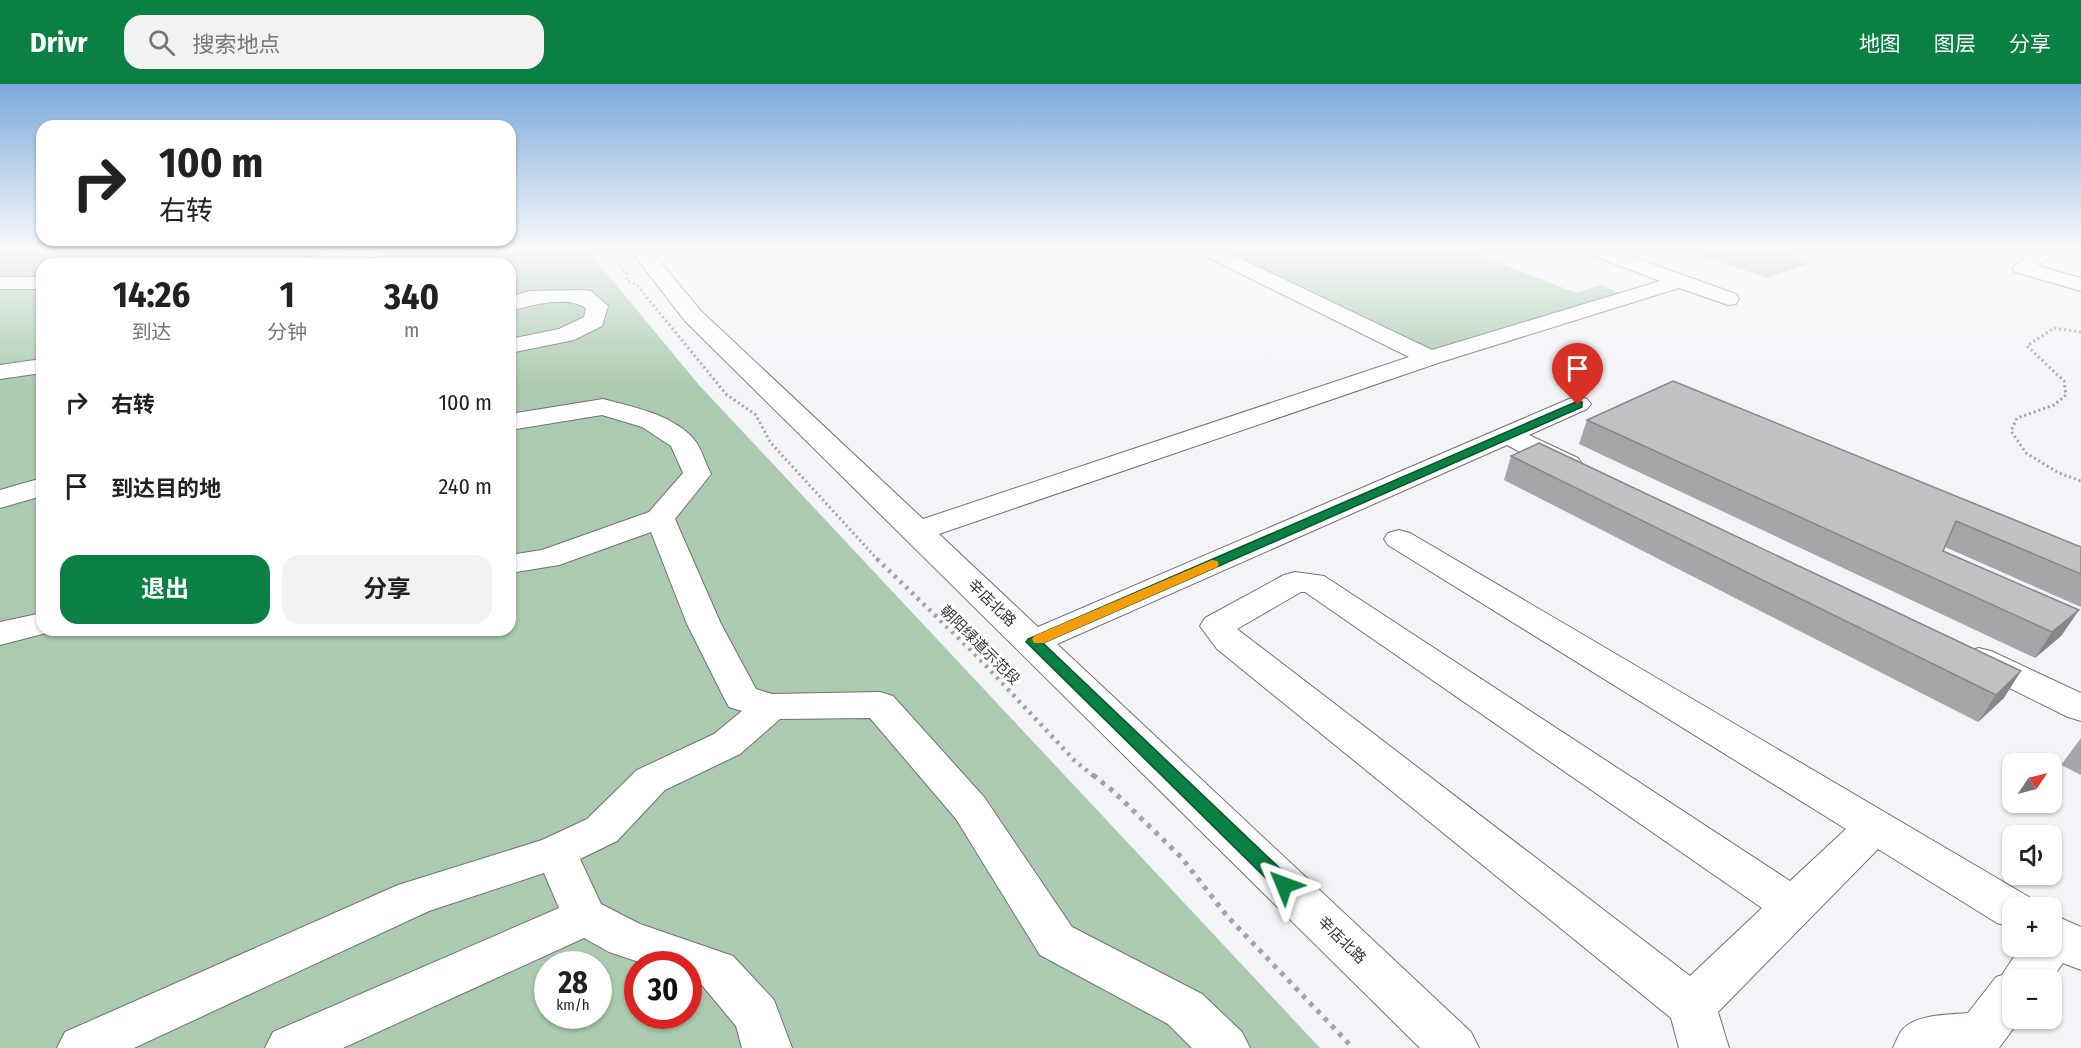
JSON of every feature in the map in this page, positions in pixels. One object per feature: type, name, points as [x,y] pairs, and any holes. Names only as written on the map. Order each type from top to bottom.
[{"type":"street","points":[[516,302],[530,297],[583,296],[597,306],[594,321],[566,335],[516,345]]},
{"type":"street","name":"辛店北路","points":[[677,296],[693,316],[1454,1048]]},
{"type":"street","points":[[1302,296],[1430,358]]},
{"type":"street","points":[[918,531],[1430,358],[1632,296]]},
{"type":"street","points":[[1720,296],[1728,299]]},
{"type":"street","points":[[0,372],[36,367]]},
{"type":"street","points":[[1033,642],[1578,405]]},
{"type":"street","points":[[516,421],[603,407],[651,421],[682,442],[697,474],[660,518],[548,558],[516,563]]},
{"type":"street","points":[[1507,435],[1593,477]]},
{"type":"street","points":[[0,499],[36,490]]},
{"type":"street","points":[[0,513],[36,504]]},
{"type":"street","points":[[660,518],[704,624],[742,698],[771,707],[880,705],[970,808],[1056,941],[1185,1009],[1225,1048]]},
{"type":"street","points":[[1399,539],[2002,902]]},
{"type":"street","points":[[1793,906],[1313,583],[1295,582],[1217,626],[1229,641],[1698,1027],[1793,906],[1875,826]]},
{"type":"street","points":[[0,634],[36,625]]},
{"type":"street","points":[[1951,646],[2081,708]]},
{"type":"street","points":[[82,1048],[414,898],[556,852],[602,830],[651,780],[727,744],[771,707]]},
{"type":"street","points":[[556,852],[585,917],[625,938],[717,970],[757,1015],[767,1048]]},
{"type":"street","points":[[290,1048],[585,917]]},
{"type":"street","points":[[2033,969],[2044,957]]},
{"type":"street","points":[[1918,1048],[1924,1041],[1992,1041],[2002,1018]]},
{"type":"path","name":"朝阳绿道示范段","points":[[646,296],[726,394],[756,415],[770,442],[887,570],[974,653],[1076,761],[1113,791],[1181,857],[1227,915],[1353,1048]]},
{"type":"path","points":[[2081,332],[2054,328],[2027,346],[2064,381],[2066,395],[2054,405],[2016,418],[2011,431],[2025,453],[2059,473],[2081,481]]},
{"type":"green space","points":[[0,296],[36,296],[36,636],[516,636],[516,296],[625,296],[699,385],[1320,1048],[0,1048]]},
{"type":"green space","points":[[1318,296],[1608,296],[1430,350]]},
{"type":"building","points":[[1673,381],[2081,547],[2081,574],[1956,521],[1943,551],[2079,610],[2052,632],[1587,420]]},
{"type":"building","points":[[1539,443],[2021,671],[1996,695],[1511,456]]},
{"type":"slow traffic","points":[[1039,639],[1212,564]]},
{"type":"route","points":[[1284,885],[1033,642],[1578,405]]}]
